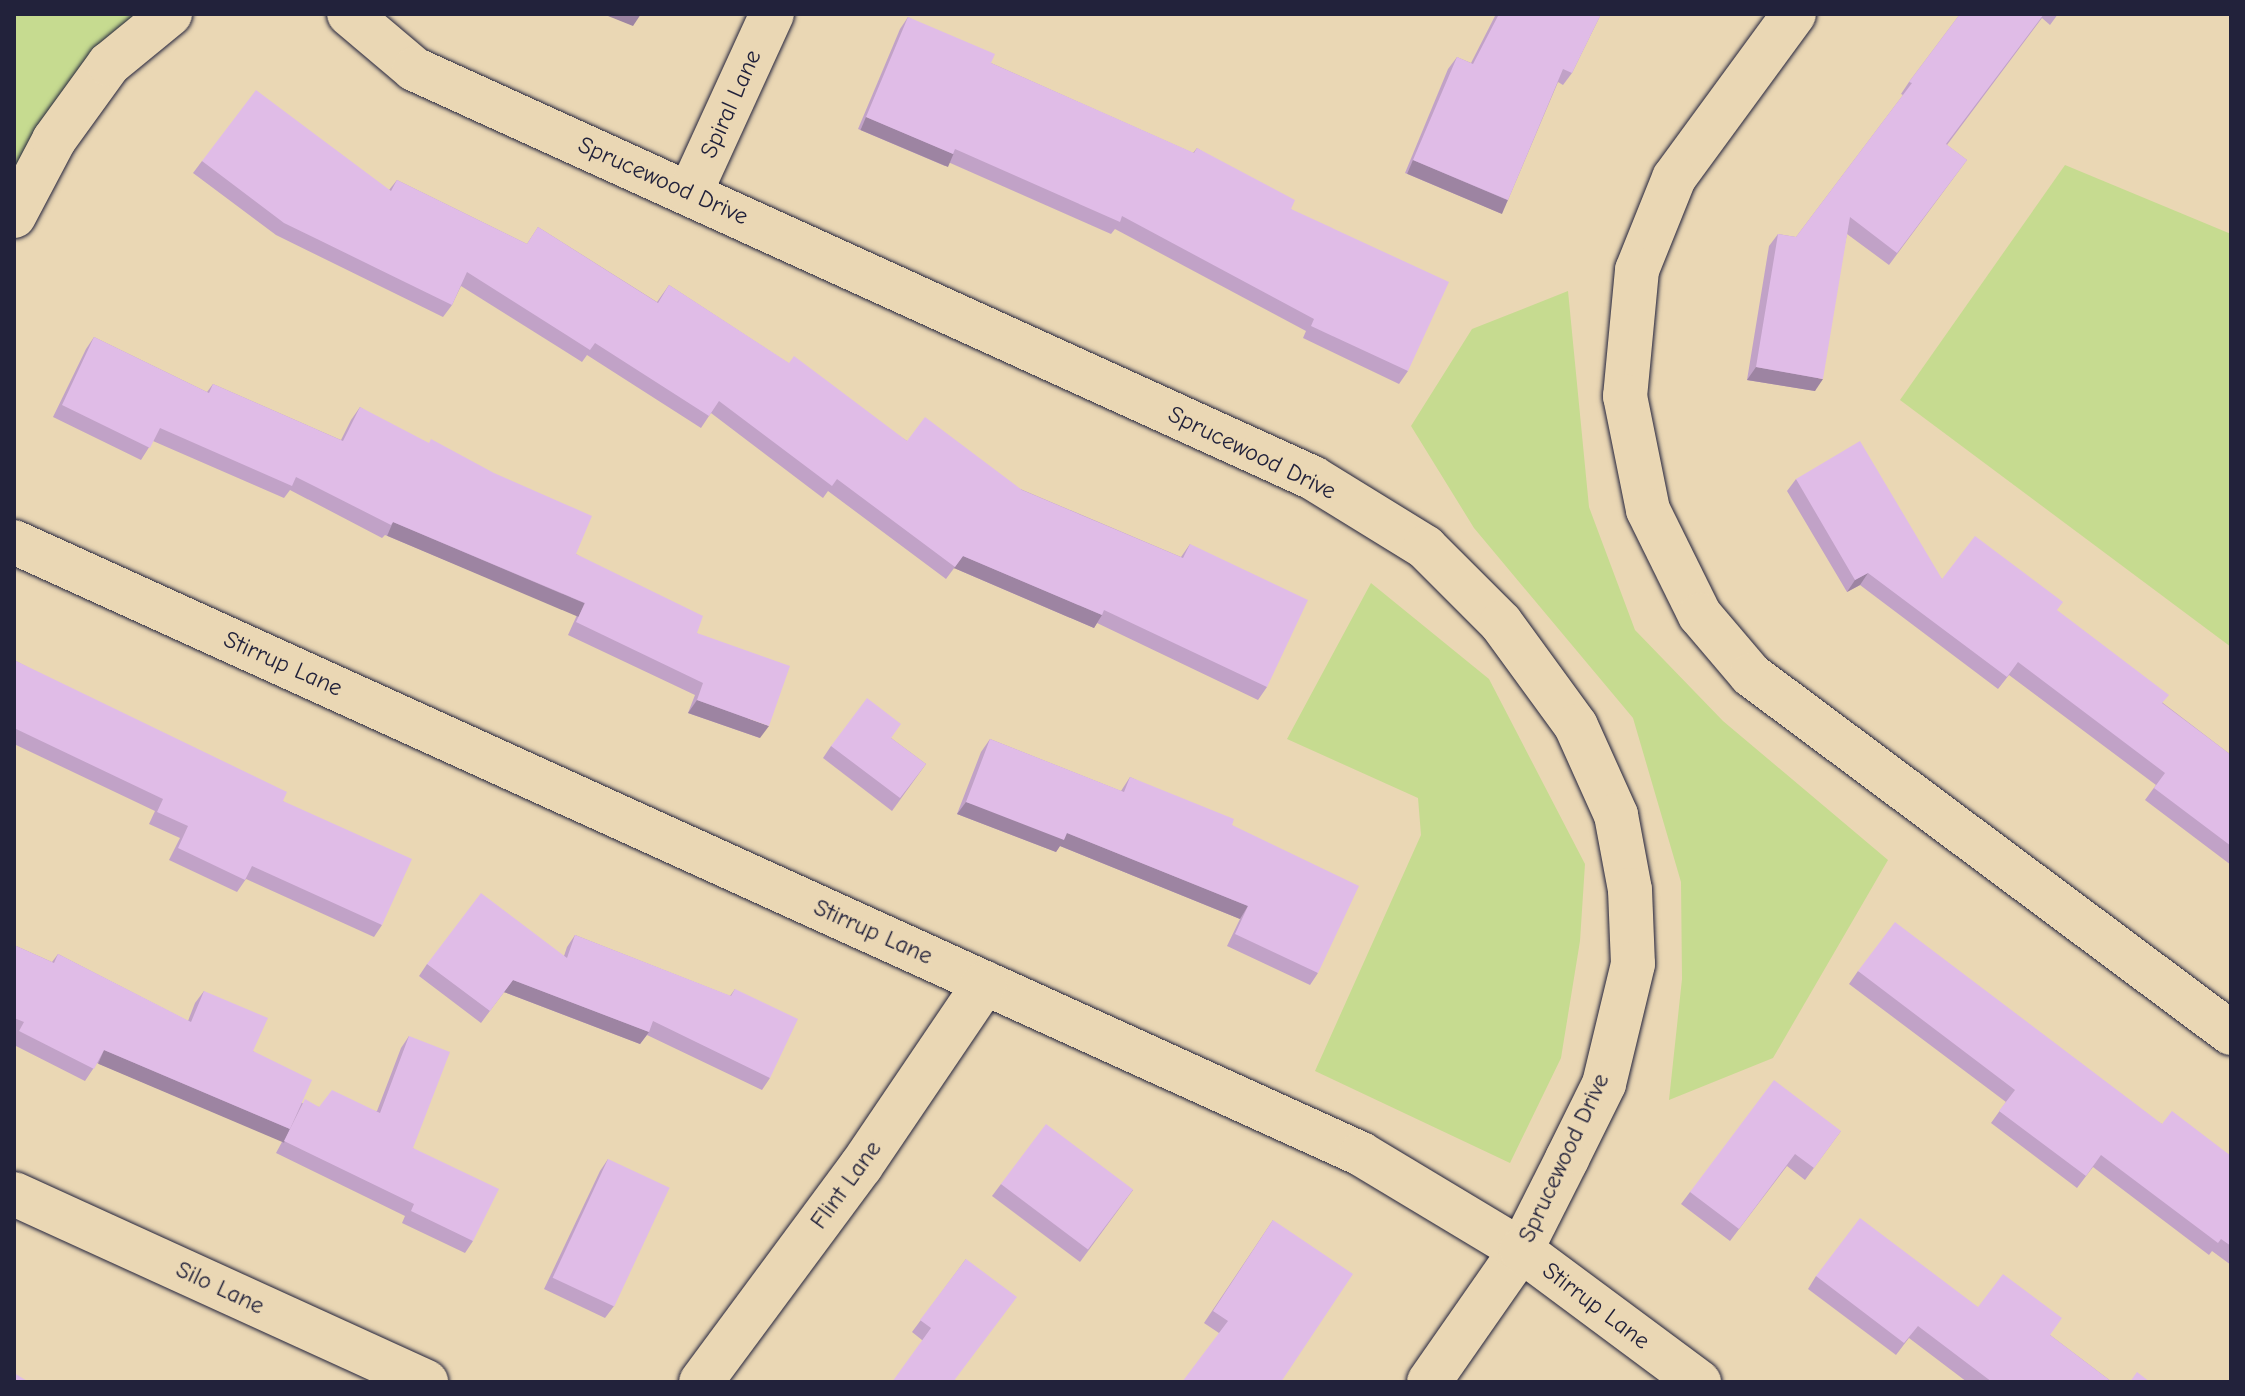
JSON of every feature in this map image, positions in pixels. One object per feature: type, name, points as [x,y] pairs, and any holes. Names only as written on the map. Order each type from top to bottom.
[{"type":"street","points":[[14,216],[54,140],[109,64],[170,14]]},
{"type":"street","name":"Sprucewood Drive","points":[[349,14],[414,69],[1313,478],[1425,547],[1501,623],[1576,726],[1616,815],[1630,890],[1633,964],[1604,1084],[1521,1250],[1429,1382]]},
{"type":"street","name":"Spiral Lane","points":[[690,193],[772,14]]},
{"type":"street","points":[[1794,14],[1674,178],[1637,270],[1625,396],[1648,510],[1700,615],[1751,675],[2231,1033]]},
{"type":"street","name":"Stirrup Lane","points":[[14,542],[1361,1154],[1521,1250],[1699,1382]]},
{"type":"street","name":"Flint Lane","points":[[701,1382],[861,1166],[985,983]]},
{"type":"street","name":"Silo Lane","points":[[14,1194],[426,1382]]},
{"type":"green space","points":[[14,14],[160,14],[14,213]]},
{"type":"green space","points":[[2065,165],[2231,234],[2231,647],[1900,400]]},
{"type":"green space","points":[[1568,291],[1589,507],[1635,630],[1723,721],[1888,860],[1773,1058],[1669,1100],[1682,979],[1681,882],[1633,718],[1474,528],[1411,426],[1472,329]]},
{"type":"green space","points":[[1371,583],[1489,679],[1585,864],[1580,941],[1561,1058],[1510,1163],[1315,1071],[1421,835],[1418,798],[1287,739]]},
{"type":"building","points":[[1499,14],[1601,14],[1572,73],[1563,69],[1508,200],[1413,160],[1457,57],[1473,64]]},
{"type":"building","points":[[1960,14],[2044,14],[1946,144],[1967,160],[1897,253],[1850,217],[1823,379],[1756,367],[1778,234],[1796,237]]},
{"type":"building","points":[[908,17],[995,54],[991,63],[1194,153],[1197,148],[1295,200],[1291,209],[1449,282],[1408,371],[1311,326],[1314,319],[1122,216],[1120,222],[955,149],[953,154],[866,117]]},
{"type":"building","points":[[256,90],[391,191],[397,180],[527,244],[538,227],[658,303],[669,285],[789,363],[794,356],[907,441],[925,417],[1022,490],[1183,558],[1190,544],[1308,600],[1267,687],[1104,610],[1102,615],[963,556],[955,567],[837,479],[832,486],[719,401],[709,416],[595,343],[590,350],[467,272],[452,305],[284,223],[202,161]]},
{"type":"building","points":[[94,337],[209,393],[213,384],[343,441],[360,407],[429,443],[431,439],[494,473],[592,516],[576,554],[703,616],[697,633],[790,666],[769,726],[697,700],[703,683],[576,622],[585,603],[393,522],[391,525],[296,477],[292,486],[160,428],[150,448],[62,405]]},
{"type":"building","points":[[1860,441],[1942,579],[1975,536],[2063,602],[2057,610],[2169,695],[2162,703],[2231,755],[2231,846],[2154,788],[2165,773],[2018,662],[2007,677],[1868,573],[1855,580],[1796,479]]},
{"type":"building","points":[[14,660],[287,792],[283,801],[412,859],[382,925],[252,866],[245,880],[178,848],[188,826],[157,812],[163,799],[14,728]]},
{"type":"building","points":[[867,698],[901,724],[891,738],[926,764],[900,798],[831,746]]},
{"type":"building","points":[[990,739],[1124,792],[1130,777],[1234,819],[1232,825],[1359,886],[1318,973],[1235,934],[1248,906],[1067,833],[1064,840],[966,802]]},
{"type":"building","points":[[481,893],[567,958],[575,935],[731,996],[735,989],[798,1019],[770,1078],[653,1021],[649,1032],[513,980],[490,1011],[427,964]]},
{"type":"building","points":[[1895,922],[2162,1124],[2172,1111],[2231,1156],[2231,1246],[2221,1239],[2218,1243],[2101,1155],[2086,1176],[1999,1111],[2015,1090],[1858,971]]},
{"type":"building","points":[[14,945],[54,963],[58,954],[191,1022],[204,991],[268,1018],[253,1051],[312,1080],[290,1129],[104,1050],[94,1069],[19,1031],[24,1022],[14,1018]]},
{"type":"building","points":[[409,1036],[450,1052],[413,1148],[499,1189],[473,1241],[411,1211],[414,1204],[284,1141],[305,1099],[319,1107],[332,1090],[380,1113]]},
{"type":"building","points":[[1774,1080],[1841,1131],[1814,1168],[1795,1154],[1739,1229],[1690,1192]]},
{"type":"building","points":[[1046,1124],[1133,1190],[1088,1249],[1001,1184]]},
{"type":"building","points":[[608,1159],[670,1188],[614,1306],[553,1278]]},
{"type":"building","points":[[1860,1218],[1978,1307],[2003,1274],[2062,1318],[2050,1335],[2112,1382],[1992,1382],[1918,1326],[1904,1343],[1816,1276]]},
{"type":"building","points":[[1273,1220],[1353,1274],[1281,1382],[1182,1382],[1228,1321],[1213,1311]]},
{"type":"building","points":[[966,1259],[1017,1297],[953,1382],[892,1382],[931,1328],[920,1320]]},
{"type":"building","points":[[2137,1372],[2150,1382],[2130,1382]]},
{"type":"building","points":[[14,1373],[29,1382],[14,1382]]}]
